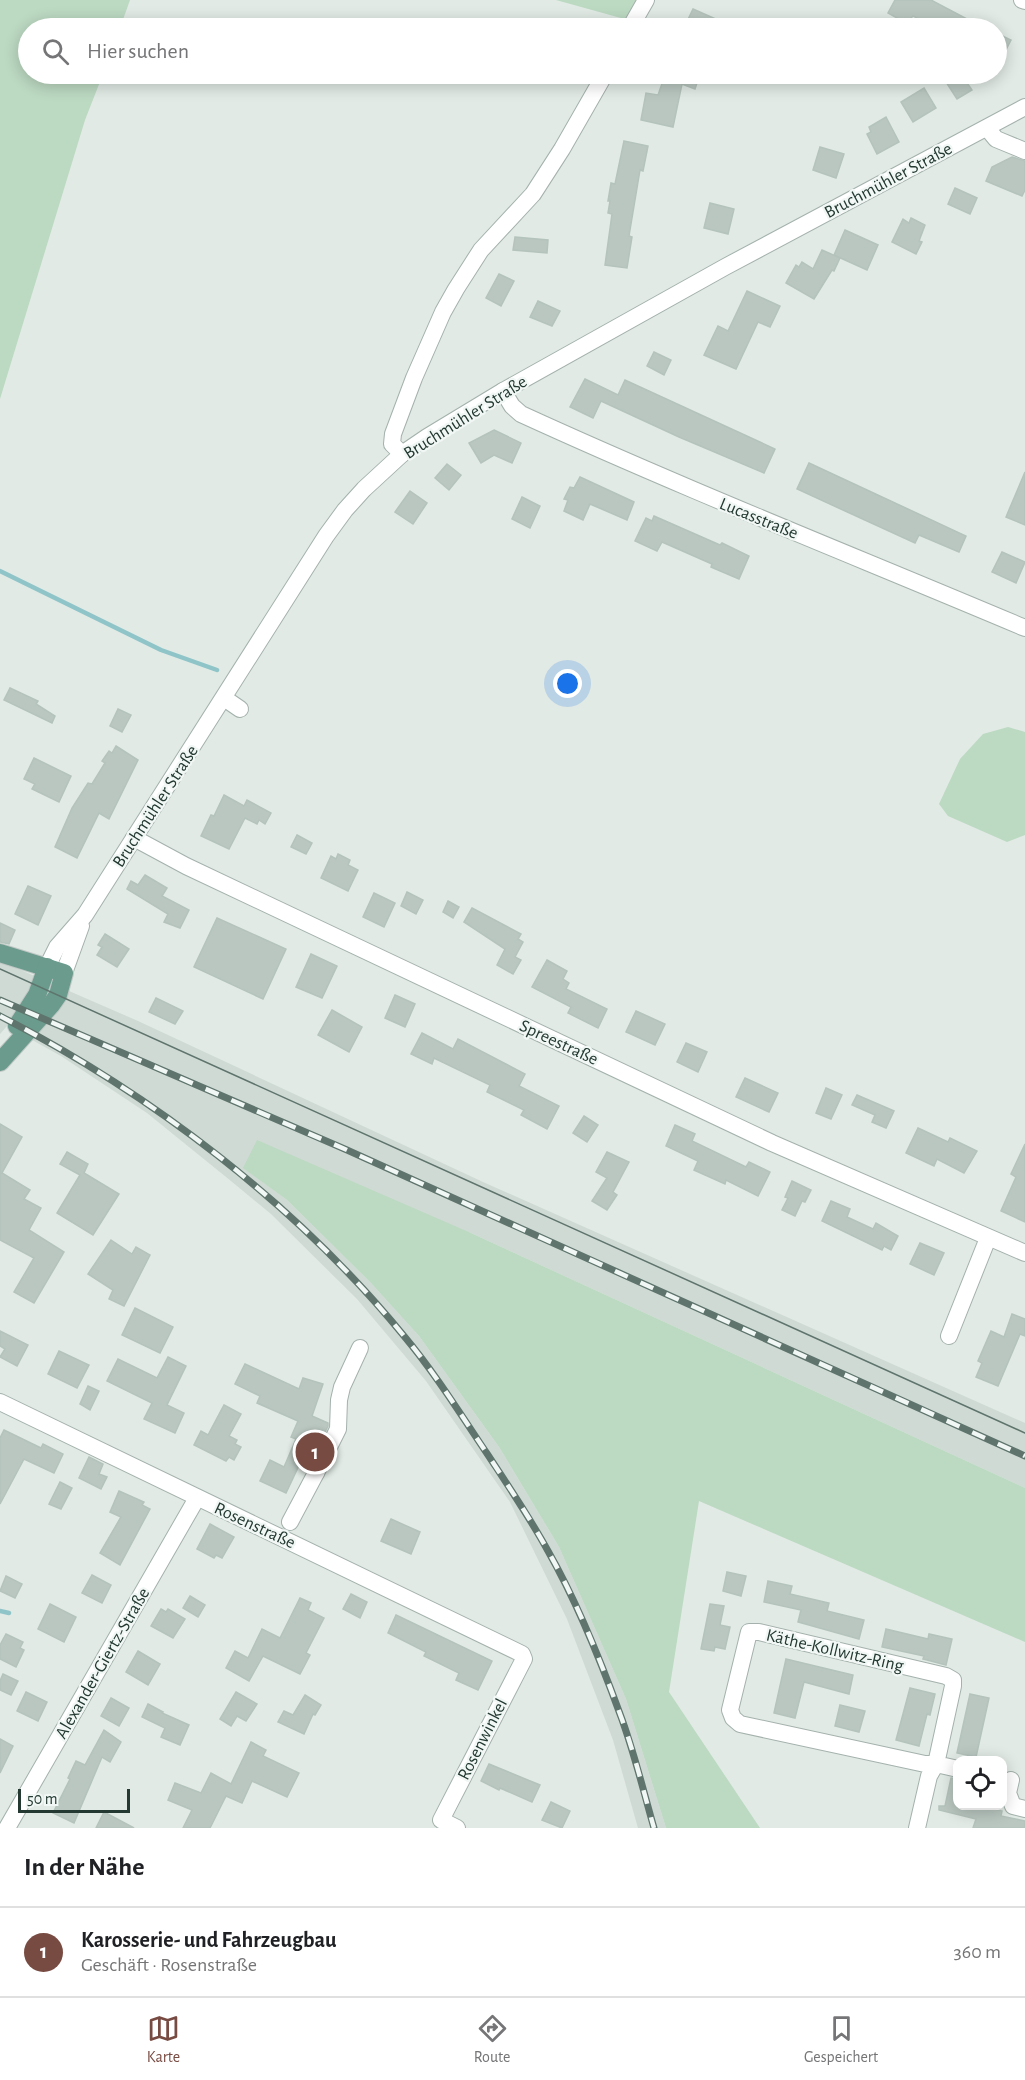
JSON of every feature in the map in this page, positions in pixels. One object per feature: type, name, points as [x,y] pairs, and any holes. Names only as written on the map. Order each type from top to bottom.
[{"type":"main road","points":[[0,953],[55,970]]},
{"type":"main road","points":[[0,1050],[55,970]]},
{"type":"main road","points":[[0,1062],[58,995],[55,970]]},
{"type":"street","points":[[636,18],[646,0]]},
{"type":"street","points":[[402,454],[392,444],[393,434],[443,312],[481,250],[533,194],[599,84]]},
{"type":"street","name":"Bruchmühler Straße","points":[[55,970],[57,946],[85,915],[326,536],[349,518],[364,489],[402,454],[503,391],[725,267],[1025,108]]},
{"type":"street","points":[[987,128],[996,139],[1025,151]]},
{"type":"street","name":"Lucasstraße","points":[[503,391],[512,406],[521,414],[708,497],[1025,628]]},
{"type":"street","points":[[224,698],[240,709]]},
{"type":"street","name":"Spreestraße","points":[[134,838],[186,866],[784,1149],[1025,1253]]},
{"type":"street","points":[[949,1336],[988,1238]]},
{"type":"street","points":[[290,1522],[315,1466],[338,1429],[342,1387],[360,1348]]},
{"type":"street","name":"Rosenstraße","points":[[0,1402],[511,1647]]},
{"type":"street","name":"Alexander-Giertz-Straße","points":[[7,1828],[197,1498]]},
{"type":"street","name":"Käthe-Kollwitz-Ring","points":[[936,1764],[953,1680],[946,1676],[754,1631],[748,1632],[730,1710],[733,1718],[740,1724],[925,1764],[953,1767]]},
{"type":"street","name":"Rosenwinkel","points":[[457,1828],[441,1820],[524,1659],[522,1654],[511,1647]]},
{"type":"street","points":[[917,1828],[929,1776],[936,1764]]},
{"type":"street","points":[[1013,1781],[1008,1793],[1013,1806],[1025,1809]]},
{"type":"shaded area","points":[[0,961],[138,1021],[483,1182],[1025,1423],[1025,1488],[471,1233],[244,1168],[287,1200],[370,1282],[419,1336],[499,1447],[559,1547],[626,1699],[666,1828],[638,1828],[613,1740],[567,1619],[510,1502],[426,1381],[357,1299],[271,1214],[231,1181],[147,1113],[61,1056],[7,1026],[0,1034]]},
{"type":"green space","points":[[0,0],[130,0],[124,18],[18,18],[18,84],[99,84],[85,120],[0,399]]},
{"type":"green space","points":[[556,0],[639,0],[629,18],[621,18]]},
{"type":"green space","points":[[1008,727],[1025,732],[1025,835],[1007,842],[948,816],[939,804],[960,759],[983,734]]},
{"type":"green space","points":[[257,1140],[471,1233],[1025,1488],[1025,1642],[699,1501],[669,1692],[760,1828],[666,1828],[626,1699],[559,1547],[499,1447],[419,1336],[370,1282],[287,1200],[243,1168]]},
{"type":"building","points":[[895,0],[931,0],[965,18],[917,18],[913,16],[897,18],[888,13]]},
{"type":"building","points":[[693,9],[714,18],[689,18]]},
{"type":"building","points":[[662,84],[682,84],[673,127],[641,120],[646,93],[658,95]]},
{"type":"building","points":[[682,84],[697,84],[695,89]]},
{"type":"building","points":[[947,84],[968,84],[972,90],[957,99]]},
{"type":"building","points":[[924,88],[936,108],[913,122],[901,102]]},
{"type":"building","points":[[886,117],[899,142],[877,154],[867,134],[871,132],[869,127]]},
{"type":"building","points":[[624,141],[648,146],[643,171],[640,170],[629,236],[632,237],[627,268],[605,265],[612,214],[608,213],[610,201],[608,201],[611,183],[615,184]]},
{"type":"building","points":[[820,147],[844,154],[836,178],[813,170]]},
{"type":"building","points":[[1012,157],[1025,161],[1025,190],[1022,196],[986,181],[992,167]]},
{"type":"building","points":[[955,188],[977,198],[970,214],[948,204]]},
{"type":"building","points":[[710,203],[734,209],[728,234],[704,228]]},
{"type":"building","points":[[911,218],[925,225],[919,241],[922,242],[916,254],[892,242],[903,219],[909,223]]},
{"type":"building","points":[[845,230],[878,245],[867,270],[834,255]]},
{"type":"building","points":[[515,237],[548,240],[547,253],[513,250]]},
{"type":"building","points":[[822,250],[840,258],[834,271],[832,270],[814,299],[786,283],[796,265],[799,267],[802,262],[813,269]]},
{"type":"building","points":[[499,274],[514,281],[501,306],[486,298]]},
{"type":"building","points":[[747,291],[780,306],[770,327],[758,322],[736,369],[704,355],[718,326],[728,331]]},
{"type":"building","points":[[538,301],[560,311],[552,326],[530,317]]},
{"type":"building","points":[[654,352],[671,360],[664,375],[647,366]]},
{"type":"building","points":[[585,379],[618,395],[625,380],[775,449],[764,473],[601,401],[593,418],[570,407]]},
{"type":"building","points":[[494,430],[521,443],[512,463],[494,455],[481,463],[469,443]]},
{"type":"building","points":[[809,463],[966,536],[959,552],[919,535],[915,543],[797,489]]},
{"type":"building","points":[[447,464],[461,475],[449,490],[435,478]]},
{"type":"building","points":[[1025,472],[1025,525],[1006,517]]},
{"type":"building","points":[[580,477],[634,502],[627,520],[590,504],[583,520],[564,511],[568,500],[564,499],[570,487],[574,488]]},
{"type":"building","points":[[410,491],[427,503],[413,524],[395,512]]},
{"type":"building","points":[[522,497],[540,506],[530,528],[512,519]]},
{"type":"building","points":[[654,516],[749,556],[739,579],[711,567],[712,564],[662,542],[657,551],[635,541],[646,518],[652,521]]},
{"type":"building","points":[[1002,552],[1025,562],[1016,583],[992,572]]},
{"type":"building","points":[[10,688],[38,701],[36,704],[55,716],[52,723],[4,700]]},
{"type":"building","points":[[118,709],[131,715],[122,732],[110,726]]},
{"type":"building","points":[[116,746],[138,760],[109,819],[99,813],[77,858],[55,847],[72,808],[88,783],[92,784],[105,763],[102,761],[109,751],[112,753]]},
{"type":"building","points":[[34,758],[71,776],[59,802],[32,789],[35,784],[24,779]]},
{"type":"building","points":[[224,795],[244,806],[247,800],[271,813],[265,824],[259,820],[257,824],[245,818],[229,849],[201,836]]},
{"type":"building","points":[[297,835],[312,843],[306,854],[291,847]]},
{"type":"building","points":[[338,854],[350,860],[348,865],[358,870],[348,891],[321,878],[331,856],[336,859]]},
{"type":"building","points":[[145,875],[167,888],[162,896],[189,910],[180,928],[164,922],[168,914],[127,889],[131,881],[138,885]]},
{"type":"building","points":[[28,886],[51,896],[38,925],[15,914]]},
{"type":"building","points":[[407,892],[423,900],[416,914],[401,906]]},
{"type":"building","points":[[374,893],[395,903],[384,927],[363,917]]},
{"type":"building","points":[[448,901],[459,907],[453,918],[443,912]]},
{"type":"building","points":[[472,908],[521,934],[518,939],[523,942],[515,957],[521,960],[513,974],[497,965],[505,949],[464,922]]},
{"type":"building","points":[[217,918],[286,949],[263,999],[194,967]]},
{"type":"building","points":[[0,923],[15,930],[9,944],[0,942]]},
{"type":"building","points":[[105,934],[129,949],[117,967],[97,955],[102,947],[98,945]]},
{"type":"building","points":[[311,954],[337,966],[322,998],[296,987]]},
{"type":"building","points":[[547,960],[567,971],[563,979],[569,983],[566,989],[607,1009],[598,1028],[568,1013],[571,1007],[532,987]]},
{"type":"building","points":[[395,995],[415,1004],[405,1027],[385,1018]]},
{"type":"building","points":[[156,998],[183,1011],[175,1024],[149,1012]]},
{"type":"building","points":[[332,1010],[362,1027],[349,1052],[318,1035]]},
{"type":"building","points":[[636,1011],[665,1024],[655,1045],[626,1032]]},
{"type":"building","points":[[422,1033],[453,1049],[458,1039],[525,1074],[519,1086],[559,1106],[547,1129],[521,1115],[524,1110],[487,1092],[490,1085],[434,1058],[432,1064],[411,1054]]},
{"type":"building","points":[[686,1043],[707,1052],[698,1072],[677,1062]]},
{"type":"building","points":[[745,1078],[778,1093],[769,1112],[736,1097]]},
{"type":"building","points":[[826,1088],[842,1095],[831,1119],[816,1113]]},
{"type":"building","points":[[857,1095],[894,1111],[886,1128],[872,1122],[875,1115],[852,1105]]},
{"type":"building","points":[[584,1116],[598,1125],[587,1142],[573,1133]]},
{"type":"building","points":[[0,1124],[22,1137],[2,1173],[30,1190],[24,1199],[41,1208],[29,1230],[64,1252],[34,1303],[14,1292],[34,1258],[0,1240]]},
{"type":"building","points":[[675,1125],[695,1134],[692,1141],[746,1167],[749,1162],[770,1172],[758,1196],[726,1180],[725,1184],[694,1170],[698,1161],[666,1146]]},
{"type":"building","points":[[918,1128],[948,1142],[950,1138],[977,1151],[964,1173],[937,1159],[934,1166],[906,1153]]},
{"type":"building","points":[[1025,1144],[1025,1222],[1001,1211],[1016,1177],[1011,1174]]},
{"type":"building","points":[[67,1152],[88,1164],[84,1173],[119,1194],[93,1235],[57,1213],[80,1175],[60,1164]]},
{"type":"building","points":[[607,1152],[629,1162],[613,1192],[617,1195],[607,1210],[592,1201],[607,1178],[596,1172]]},
{"type":"building","points":[[792,1181],[811,1190],[805,1202],[802,1201],[795,1216],[782,1210]]},
{"type":"building","points":[[831,1201],[850,1209],[847,1217],[873,1229],[876,1223],[898,1236],[891,1250],[884,1246],[882,1250],[822,1221]]},
{"type":"building","points":[[111,1240],[132,1254],[136,1247],[150,1255],[124,1306],[109,1299],[113,1290],[88,1274]]},
{"type":"building","points":[[920,1243],[944,1253],[934,1275],[910,1264]]},
{"type":"building","points":[[135,1308],[173,1327],[160,1353],[122,1335]]},
{"type":"building","points":[[1012,1314],[1025,1319],[1025,1336],[1020,1334],[998,1386],[976,1377],[982,1363],[978,1361],[991,1331],[1004,1337]]},
{"type":"building","points":[[0,1331],[28,1345],[17,1366],[0,1357],[5,1349],[0,1346]]},
{"type":"building","points":[[59,1351],[89,1365],[77,1388],[48,1374]]},
{"type":"building","points":[[168,1357],[186,1366],[167,1405],[184,1413],[175,1433],[144,1419],[152,1403],[107,1381],[118,1359],[157,1378]]},
{"type":"building","points":[[245,1364],[299,1389],[303,1378],[323,1384],[312,1416],[328,1423],[328,1426],[314,1454],[304,1455],[286,1493],[260,1481],[270,1460],[284,1467],[296,1439],[291,1437],[298,1421],[257,1403],[260,1396],[235,1384]]},
{"type":"building","points":[[88,1386],[99,1391],[90,1410],[80,1404]]},
{"type":"building","points":[[224,1405],[241,1414],[229,1436],[237,1440],[235,1444],[241,1447],[234,1460],[229,1457],[226,1461],[194,1445],[201,1431],[208,1435]]},
{"type":"building","points":[[4,1430],[41,1448],[43,1444],[63,1454],[54,1473],[24,1459],[0,1504],[0,1438]]},
{"type":"building","points":[[89,1457],[103,1464],[99,1474],[107,1477],[101,1489],[79,1478]]},
{"type":"building","points":[[60,1482],[72,1488],[61,1509],[49,1504]]},
{"type":"building","points":[[119,1491],[144,1502],[142,1505],[150,1509],[120,1565],[100,1553],[121,1517],[110,1512]]},
{"type":"building","points":[[391,1519],[420,1532],[411,1554],[381,1541]]},
{"type":"building","points":[[210,1524],[234,1537],[222,1558],[216,1555],[214,1558],[197,1549]]},
{"type":"building","points":[[727,1572],[746,1576],[741,1596],[723,1591]]},
{"type":"building","points":[[92,1575],[111,1585],[102,1603],[82,1593]]},
{"type":"building","points":[[6,1576],[22,1584],[15,1598],[0,1591]]},
{"type":"building","points":[[768,1581],[792,1586],[790,1594],[829,1603],[827,1611],[864,1620],[859,1639],[798,1622],[801,1610],[764,1602]]},
{"type":"building","points":[[351,1594],[367,1602],[360,1618],[343,1609]]},
{"type":"building","points":[[190,1596],[205,1605],[198,1617],[183,1608]]},
{"type":"building","points":[[300,1598],[311,1603],[308,1610],[324,1618],[306,1653],[310,1655],[300,1674],[263,1656],[249,1681],[226,1668],[235,1651],[248,1658],[262,1629],[280,1638]]},
{"type":"building","points":[[50,1604],[76,1617],[64,1642],[38,1629]]},
{"type":"building","points":[[710,1604],[724,1606],[720,1625],[730,1627],[725,1649],[715,1647],[714,1651],[701,1649]]},
{"type":"building","points":[[161,1609],[166,1612],[168,1609],[185,1619],[173,1638],[151,1626]]},
{"type":"building","points":[[396,1615],[492,1661],[478,1690],[456,1680],[459,1673],[424,1656],[426,1652],[388,1633]]},
{"type":"building","points":[[886,1629],[928,1639],[929,1634],[952,1639],[946,1665],[923,1659],[924,1656],[882,1647]]},
{"type":"building","points":[[6,1634],[23,1642],[20,1648],[24,1650],[16,1667],[0,1659],[0,1645]]},
{"type":"building","points":[[138,1651],[160,1664],[148,1685],[126,1672]]},
{"type":"building","points":[[786,1659],[853,1675],[849,1694],[804,1682],[795,1718],[774,1713]]},
{"type":"building","points":[[3,1674],[18,1681],[11,1695],[0,1690]]},
{"type":"building","points":[[910,1688],[935,1694],[919,1746],[896,1740]]},
{"type":"building","points":[[26,1692],[47,1702],[38,1721],[17,1711]]},
{"type":"building","points":[[236,1692],[257,1704],[246,1721],[237,1716],[231,1726],[220,1719]]},
{"type":"building","points":[[970,1694],[989,1698],[976,1756],[957,1753]]},
{"type":"building","points":[[305,1695],[321,1705],[315,1715],[313,1714],[304,1734],[278,1722],[284,1711],[293,1715]]},
{"type":"building","points":[[111,1698],[129,1708],[119,1726],[101,1716]]},
{"type":"building","points":[[148,1704],[189,1725],[180,1745],[161,1737],[165,1728],[142,1717]]},
{"type":"building","points":[[840,1705],[865,1711],[859,1732],[835,1726]]},
{"type":"building","points":[[104,1730],[121,1742],[110,1762],[102,1757],[74,1823],[53,1813],[76,1761],[85,1765]]},
{"type":"building","points":[[0,1739],[13,1746],[0,1773]]},
{"type":"building","points":[[251,1742],[266,1750],[263,1756],[299,1773],[287,1797],[252,1781],[242,1803],[226,1796],[210,1828],[183,1828],[192,1810],[168,1800],[175,1783],[201,1793],[211,1773],[231,1784]]},
{"type":"building","points":[[489,1764],[540,1785],[532,1802],[481,1781]]},
{"type":"building","points":[[951,1778],[953,1778],[953,1810],[1002,1811],[1001,1816],[1025,1821],[1025,1828],[973,1828],[976,1819],[939,1810],[939,1806],[945,1806]]},
{"type":"building","points":[[551,1802],[570,1811],[562,1828],[542,1820]]},
{"type":"building","points":[[104,1812],[134,1828],[96,1828]]},
{"type":"waterway","points":[[0,571],[161,650],[217,670]]},
{"type":"waterway","points":[[0,1611],[9,1613]]},
{"type":"tram line","points":[[0,969],[1025,1433]]},
{"type":"railway","points":[[0,1000],[347,1150],[1025,1456]]},
{"type":"railway","points":[[0,1016],[56,1046],[111,1080],[218,1156],[269,1197],[317,1242],[404,1336],[448,1394],[519,1503],[559,1570],[596,1652],[625,1728],[654,1828]]},
{"type":"place","name":"Karosserie- und Fahrzeugbau","points":[[315,1452]]}]
